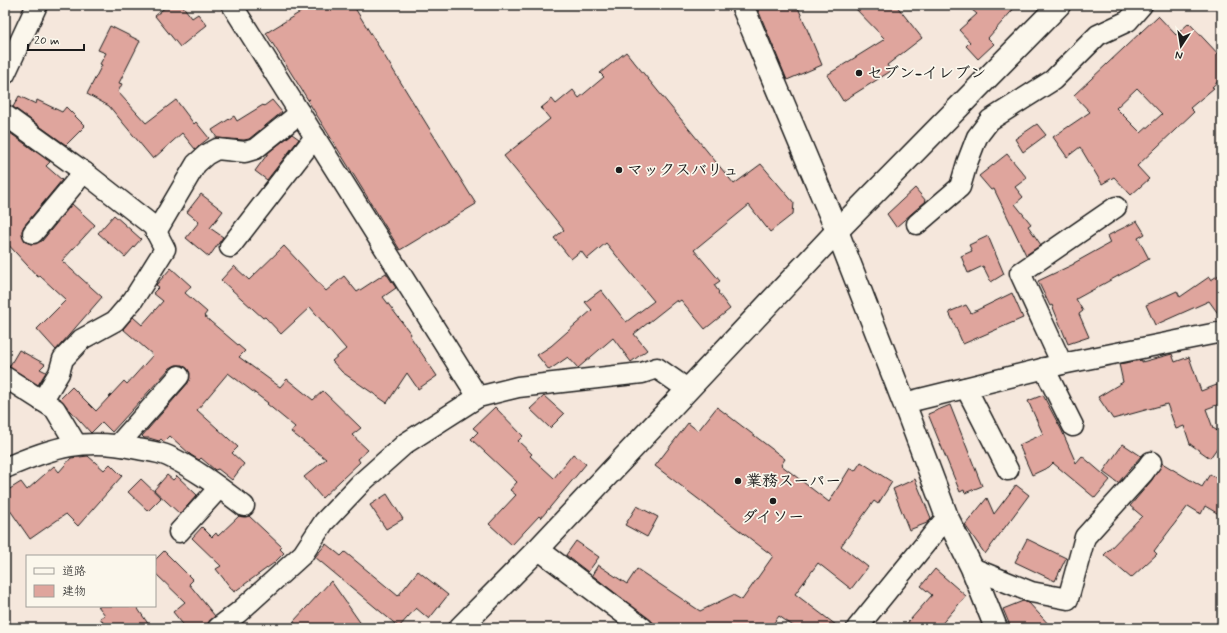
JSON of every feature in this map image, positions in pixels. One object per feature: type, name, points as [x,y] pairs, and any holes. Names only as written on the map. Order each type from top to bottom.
[{"type":"street","points":[[5,74],[37,5]]},
{"type":"street","points":[[232,5],[478,397]]},
{"type":"street","points":[[742,5],[837,231],[947,517],[972,568],[996,628]]},
{"type":"street","points":[[460,628],[538,549],[837,231],[1059,5]]},
{"type":"street","points":[[917,224],[960,187],[966,163],[977,137],[990,120],[1053,80],[1098,35],[1128,21],[1142,5]]},
{"type":"street","points":[[156,232],[196,164],[206,155],[217,149],[245,152],[255,149],[300,113]]},
{"type":"street","points":[[5,115],[84,172],[153,226],[165,249],[133,300],[115,321],[82,339],[63,359],[59,373],[42,401]]},
{"type":"street","points":[[230,247],[315,137]]},
{"type":"street","points":[[33,233],[84,172]]},
{"type":"street","points":[[1073,426],[1020,273],[1116,207]]},
{"type":"street","points":[[904,403],[1053,366],[1222,332]]},
{"type":"street","points":[[218,628],[239,612],[303,554],[324,522],[361,483],[406,443],[478,397],[518,387],[642,373],[656,368],[688,389]]},
{"type":"street","points":[[118,445],[179,376]]},
{"type":"street","points":[[5,377],[55,409],[76,444]]},
{"type":"street","points":[[966,388],[1008,470]]},
{"type":"street","points":[[5,468],[34,455],[76,444],[103,443],[118,445],[166,455],[191,468],[244,506]]},
{"type":"street","points":[[972,568],[1031,592],[1068,599],[1085,536],[1143,473],[1151,462]]},
{"type":"street","points":[[178,532],[219,488]]},
{"type":"street","points":[[857,628],[947,517]]},
{"type":"street","points":[[538,549],[642,628]]},
{"type":"building","points":[[168,5],[182,5],[192,18],[198,14],[207,25],[180,47],[155,16]]},
{"type":"building","points":[[312,5],[353,5],[476,204],[400,250],[308,101],[310,99],[308,100],[266,33]]},
{"type":"building","points":[[756,5],[797,5],[822,65],[787,80]]},
{"type":"building","points":[[852,5],[896,5],[922,38],[887,65],[891,71],[843,101],[827,75],[885,39]]},
{"type":"building","points":[[966,5],[1017,5],[988,38],[994,44],[978,59],[966,46],[970,42],[959,30],[977,14]]},
{"type":"building","points":[[1158,16],[1176,35],[1189,23],[1222,58],[1222,78],[1212,87],[1214,88],[1190,108],[1194,112],[1137,166],[1149,179],[1131,195],[1114,177],[1102,184],[1080,147],[1067,157],[1053,137],[1090,112],[1074,95]],"holes":[[[1137,88],[1162,114],[1141,133],[1116,108]]]},
{"type":"building","points":[[110,26],[140,41],[119,83],[122,84],[118,92],[146,123],[176,100],[194,124],[196,122],[209,138],[195,149],[182,133],[153,159],[109,106],[87,94],[102,65],[100,64],[106,53],[98,50]]},
{"type":"building","name":"マックスバリュ","points":[[626,52],[734,184],[761,164],[794,203],[793,214],[770,232],[749,205],[694,250],[720,281],[714,285],[730,309],[705,329],[681,300],[678,302],[677,300],[634,334],[647,350],[631,362],[613,338],[578,368],[568,357],[549,370],[537,355],[551,346],[592,310],[585,302],[601,290],[626,322],[654,301],[606,243],[587,259],[581,251],[571,259],[554,238],[564,230],[504,156],[550,119],[541,108],[552,99],[556,104],[573,90],[579,98],[604,77],[600,73]]},
{"type":"building","points":[[19,96],[36,104],[37,100],[62,112],[66,107],[85,126],[66,145],[13,107]]},
{"type":"building","points":[[272,100],[282,112],[249,139],[217,138],[212,130],[234,116],[237,121]]},
{"type":"building","points":[[1037,124],[1046,135],[1023,152],[1015,139]]},
{"type":"building","points":[[6,130],[50,162],[46,166],[62,180],[24,226],[22,231],[25,242],[31,244],[42,241],[72,204],[95,225],[62,261],[102,297],[56,350],[37,329],[66,300],[40,276],[38,277],[5,241]]},
{"type":"building","points":[[292,134],[299,139],[267,180],[255,171],[269,152]]},
{"type":"building","points":[[1007,154],[1027,178],[1015,187],[1023,197],[1015,204],[1031,224],[1028,226],[1041,245],[1026,255],[994,189],[991,190],[979,176]]},
{"type":"building","points":[[915,188],[926,201],[896,227],[887,214]]},
{"type":"building","points":[[201,194],[223,211],[210,228],[223,237],[209,257],[186,238],[199,222],[187,212]]},
{"type":"building","points":[[114,215],[141,239],[125,257],[98,233]]},
{"type":"building","points":[[1137,221],[1145,234],[1138,238],[1149,259],[1076,299],[1083,311],[1079,314],[1089,337],[1068,344],[1052,305],[1050,306],[1038,281],[1074,264],[1110,243],[1107,236]]},
{"type":"building","points":[[988,236],[1004,274],[991,282],[983,266],[968,273],[961,256],[972,251],[969,245]]},
{"type":"building","points":[[284,246],[326,291],[344,276],[357,292],[386,273],[396,288],[383,297],[411,334],[410,336],[437,376],[418,389],[407,373],[387,403],[342,372],[332,361],[346,349],[310,307],[281,334],[265,317],[263,318],[221,280],[234,266],[249,280]]},
{"type":"building","points":[[171,268],[191,286],[185,293],[207,312],[204,316],[245,351],[239,357],[280,387],[287,379],[313,400],[323,391],[361,428],[352,435],[368,450],[358,459],[360,462],[322,498],[304,477],[326,459],[291,432],[295,427],[267,404],[268,403],[228,373],[197,410],[238,447],[232,453],[244,464],[232,480],[218,469],[215,470],[201,458],[199,460],[191,455],[170,436],[164,442],[161,439],[159,441],[144,438],[142,436],[188,383],[190,373],[187,368],[182,365],[176,365],[170,368],[112,432],[102,422],[91,433],[60,399],[72,387],[96,411],[124,381],[127,384],[153,355],[123,329],[133,317],[142,325],[163,301],[153,293],[159,287],[156,285]]},
{"type":"building","points":[[1222,273],[1222,319],[1209,301],[1155,325],[1146,305],[1177,291],[1180,297],[1209,277],[1211,280]]},
{"type":"building","points":[[1012,293],[1023,318],[963,344],[949,312],[966,305],[971,313]]},
{"type":"building","points":[[19,350],[45,364],[40,369],[46,372],[38,385],[9,367]]},
{"type":"building","points":[[1172,354],[1175,362],[1189,357],[1201,391],[1222,383],[1222,403],[1206,409],[1213,428],[1222,434],[1222,441],[1210,458],[1190,444],[1184,426],[1176,429],[1167,404],[1113,419],[1098,397],[1123,382],[1119,364],[1142,360],[1142,362]]},
{"type":"building","points":[[1043,395],[1062,431],[1076,463],[1082,456],[1110,480],[1095,498],[1053,463],[1049,467],[1032,475],[1019,445],[1043,434],[1028,401]]},
{"type":"building","points":[[544,396],[564,414],[550,428],[530,409]]},
{"type":"building","points":[[950,405],[982,486],[965,493],[964,490],[960,492],[928,414]]},
{"type":"building","points":[[495,407],[523,436],[518,441],[532,454],[530,456],[554,478],[573,454],[586,464],[541,518],[539,516],[512,545],[489,524],[516,495],[510,490],[517,482],[471,439],[478,432],[473,428]]},
{"type":"building","points":[[717,407],[785,459],[781,465],[829,502],[850,468],[855,471],[861,462],[892,482],[878,504],[874,501],[841,546],[868,567],[851,589],[818,563],[795,594],[840,628],[796,628],[779,616],[770,628],[660,628],[592,575],[598,565],[627,584],[637,569],[700,611],[733,595],[742,600],[773,556],[655,466],[688,423],[698,431]]},
{"type":"building","points":[[1123,444],[1141,456],[1118,483],[1103,472]]},
{"type":"building","points":[[88,456],[104,470],[110,464],[122,476],[78,526],[66,514],[30,539],[5,503],[5,492],[21,482],[27,490],[54,466],[59,472],[71,458]]},
{"type":"building","points":[[1162,463],[1202,487],[1210,474],[1222,482],[1222,516],[1205,506],[1201,514],[1188,506],[1154,551],[1157,554],[1131,578],[1104,555],[1142,516],[1130,506],[1152,480]]},
{"type":"building","points":[[167,475],[173,480],[177,476],[197,495],[180,514],[154,490]]},
{"type":"building","points":[[141,479],[161,498],[148,511],[128,492]]},
{"type":"building","points":[[915,479],[931,518],[927,523],[909,530],[893,489]]},
{"type":"building","points":[[1016,485],[1029,495],[985,554],[965,525],[987,498],[994,514]]},
{"type":"building","points":[[387,494],[403,519],[386,529],[370,505]]},
{"type":"building","points":[[637,506],[658,517],[647,537],[625,525]]},
{"type":"building","points":[[239,516],[249,516],[282,547],[280,549],[284,553],[274,563],[234,592],[216,569],[221,566],[192,538],[202,527],[212,537],[216,533],[218,536]]},
{"type":"building","points":[[1027,539],[1066,558],[1055,581],[1015,562]]},
{"type":"building","points":[[576,541],[599,557],[588,572],[566,555]]},
{"type":"building","points":[[326,544],[341,556],[345,552],[398,596],[418,571],[448,595],[429,619],[416,608],[399,627],[315,557]]},
{"type":"building","points":[[164,551],[193,580],[189,584],[215,616],[208,623],[207,628],[186,628],[173,612],[185,602],[156,574],[156,559]]},
{"type":"building","points":[[935,569],[966,596],[938,628],[903,628],[932,595],[921,586]]},
{"type":"building","points":[[331,581],[364,628],[301,628],[293,622]]},
{"type":"building","points":[[1023,601],[1029,603],[1052,628],[1011,628],[1003,609]]},
{"type":"building","points":[[99,607],[137,607],[151,628],[107,628],[100,618],[105,615]]},
{"type":"place","name":"セブン-イレブン","points":[[859,73]]},
{"type":"place","name":"マックスバリュ","points":[[619,170]]},
{"type":"place","name":"業務スーパー","points":[[738,481]]},
{"type":"place","name":"ダイソー","points":[[773,501]]}]
